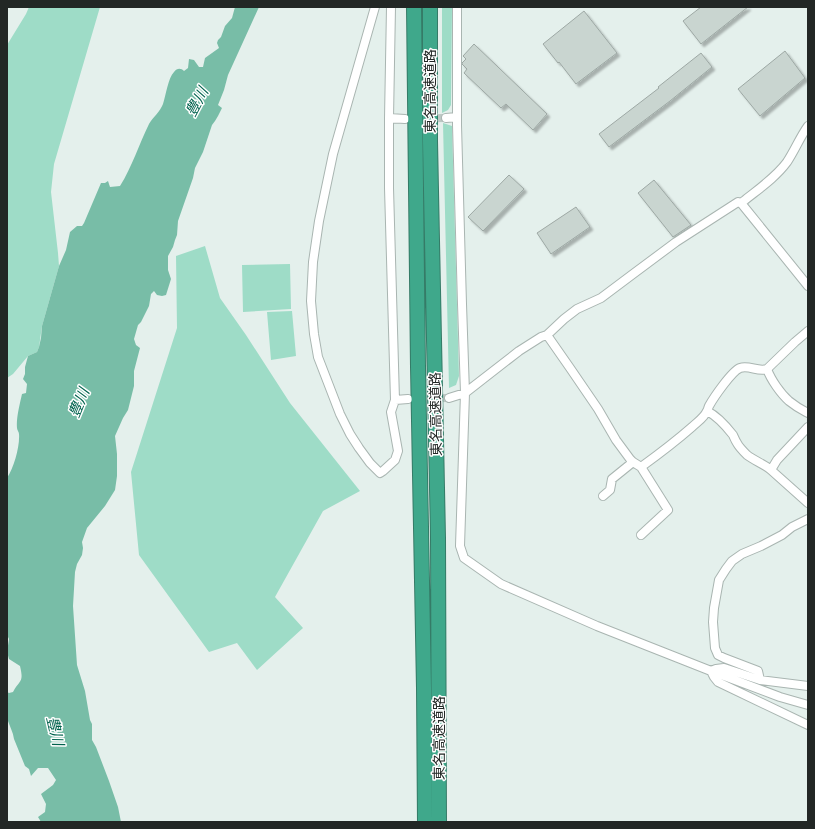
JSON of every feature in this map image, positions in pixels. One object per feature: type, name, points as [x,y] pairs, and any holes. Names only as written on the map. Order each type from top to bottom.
[{"type":"highway","name":"東名高速道路","points":[[414,7],[425,822]]},
{"type":"highway","name":"東名高速道路","points":[[430,7],[430,141],[438,538],[439,822]]},
{"type":"street","points":[[374,7],[333,154],[319,220],[313,262],[312,301],[314,334],[318,357],[340,414],[359,448],[370,463],[380,473],[395,460],[398,451],[392,412],[395,400],[389,188],[391,7]]},
{"type":"street","points":[[457,7],[457,117],[465,393],[460,546],[464,558],[501,584],[596,626],[780,697],[808,704]]},
{"type":"street","points":[[446,118],[457,117]]},
{"type":"street","points":[[389,118],[405,119]]},
{"type":"street","points":[[449,398],[465,393],[519,351],[540,337],[547,335],[577,309],[602,298],[676,242],[738,202],[741,203],[780,171],[808,126]]},
{"type":"street","points":[[741,203],[808,286]]},
{"type":"street","points":[[642,467],[677,440],[702,418],[729,378],[739,368],[744,367],[762,370],[768,369],[808,331]]},
{"type":"street","points":[[547,335],[594,403],[616,440],[633,462],[642,467],[668,510],[641,535]]},
{"type":"street","points":[[768,369],[769,374],[789,401],[808,413]]},
{"type":"street","points":[[395,400],[408,399]]},
{"type":"street","points":[[707,412],[714,415],[724,425],[748,456],[772,470],[808,503]]},
{"type":"street","points":[[772,470],[777,460],[808,427]]},
{"type":"street","points":[[603,496],[610,490],[612,479],[633,462]]},
{"type":"street","points":[[760,680],[758,671],[718,655],[715,648],[712,622],[719,580],[732,561],[742,554],[782,535],[792,527],[808,519]]},
{"type":"street","points":[[711,671],[724,668],[760,680],[808,686]]},
{"type":"street","points":[[711,671],[718,682],[808,725]]},
{"type":"shaded area","points":[[29,7],[100,7],[54,164],[51,192],[59,266],[42,326],[39,347],[37,352],[28,356],[13,374],[7,378],[7,45]]},
{"type":"shaded area","points":[[442,7],[452,7],[451,105],[448,110],[442,113]]},
{"type":"shaded area","points":[[443,123],[452,126],[459,376],[456,385],[449,388]]},
{"type":"shaded area","points":[[205,246],[220,298],[290,403],[360,491],[323,511],[275,597],[303,628],[257,670],[237,643],[209,652],[139,555],[131,472],[177,328],[176,256]]},
{"type":"shaded area","points":[[290,264],[291,309],[243,312],[242,265]]},
{"type":"shaded area","points":[[292,311],[296,356],[271,360],[267,312]]},
{"type":"water","name":"豊川","points":[[235,7],[259,7],[228,75],[218,105],[222,108],[212,125],[203,152],[195,168],[178,221],[177,235],[168,256],[168,270],[171,279],[166,295],[157,295],[154,291],[151,294],[149,306],[138,325],[134,339],[136,345],[140,348],[134,371],[134,386],[128,410],[115,436],[117,476],[115,490],[105,506],[87,528],[82,542],[82,555],[75,572],[73,606],[77,665],[85,691],[92,724],[92,740],[109,781],[118,807],[121,822],[41,822],[38,817],[45,812],[46,804],[41,794],[53,785],[56,780],[48,768],[38,768],[31,776],[29,769],[25,766],[14,739],[8,721],[7,710],[7,692],[13,692],[21,680],[22,675],[20,666],[9,659],[7,652],[9,639],[7,635],[7,478],[14,463],[19,445],[17,420],[22,394],[26,393],[27,384],[23,379],[25,367],[28,356],[37,352],[39,347],[42,326],[59,266],[66,250],[70,232],[77,226],[82,226],[84,223],[101,183],[108,181],[110,187],[120,186],[149,124],[162,107],[172,75],[178,69],[184,71],[188,68],[189,59],[194,60],[199,67],[203,67],[205,58],[219,48],[217,43],[218,40],[221,37],[225,26],[232,18]]},
{"type":"building","points":[[701,7],[748,7],[701,44],[683,21]]},
{"type":"building","points":[[584,11],[617,53],[576,84],[543,44]]},
{"type":"building","points":[[474,44],[547,114],[533,130],[506,104],[501,108],[464,73],[467,69],[462,64],[466,59],[463,56]]},
{"type":"building","points":[[785,51],[805,78],[760,116],[738,89]]},
{"type":"building","points":[[701,53],[712,67],[609,147],[599,134],[659,88],[658,87]]},
{"type":"building","points":[[509,175],[524,189],[483,231],[468,217]]},
{"type":"building","points":[[654,180],[691,225],[673,237],[638,193]]},
{"type":"building","points":[[576,207],[590,227],[551,254],[537,233]]},
{"type":"tunnel","points":[[411,119],[446,118]]},
{"type":"tunnel","points":[[415,399],[449,398]]}]
